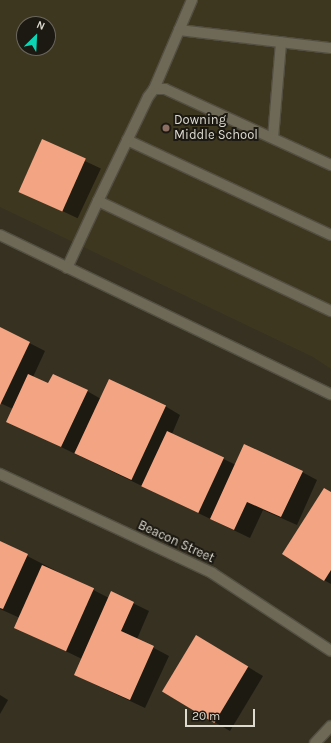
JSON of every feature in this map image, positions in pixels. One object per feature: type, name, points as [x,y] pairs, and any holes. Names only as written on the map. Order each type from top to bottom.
[{"type":"street","points":[[67,268],[127,140],[154,89],[192,0]]},
{"type":"street","points":[[179,30],[331,48]]},
{"type":"street","points":[[273,138],[281,42]]},
{"type":"street","points":[[154,89],[165,89],[331,165]]},
{"type":"street","points":[[127,140],[331,235]]},
{"type":"street","points":[[98,201],[331,311]]},
{"type":"street","points":[[0,235],[331,394]]},
{"type":"street","name":"Beacon Street","points":[[0,474],[212,573],[331,651]]},
{"type":"street","points":[[315,743],[331,726]]},
{"type":"shaded area","name":"Downing Middle School","points":[[0,0],[331,0],[331,369],[313,357],[0,207]]},
{"type":"building","points":[[42,139],[86,159],[62,212],[18,192]]},
{"type":"building","points":[[0,327],[30,342],[0,405]]},
{"type":"building","points":[[28,374],[48,383],[53,374],[88,390],[61,447],[6,422]]},
{"type":"building","points":[[109,379],[166,406],[131,480],[74,453]]},
{"type":"building","points":[[167,431],[224,458],[198,513],[141,486]]},
{"type":"building","points":[[244,444],[303,471],[281,517],[247,502],[234,530],[210,519]]},
{"type":"building","points":[[324,488],[331,492],[331,570],[324,581],[282,554]]},
{"type":"building","points":[[0,541],[28,554],[3,609],[0,608]]},
{"type":"building","points":[[42,565],[94,588],[66,651],[14,628]]},
{"type":"building","points":[[111,591],[134,602],[121,631],[154,646],[130,700],[74,675]]},
{"type":"building","points":[[196,635],[248,666],[214,723],[162,692]]},
{"type":"place","name":"Downing Middle School","points":[[166,128]]}]
